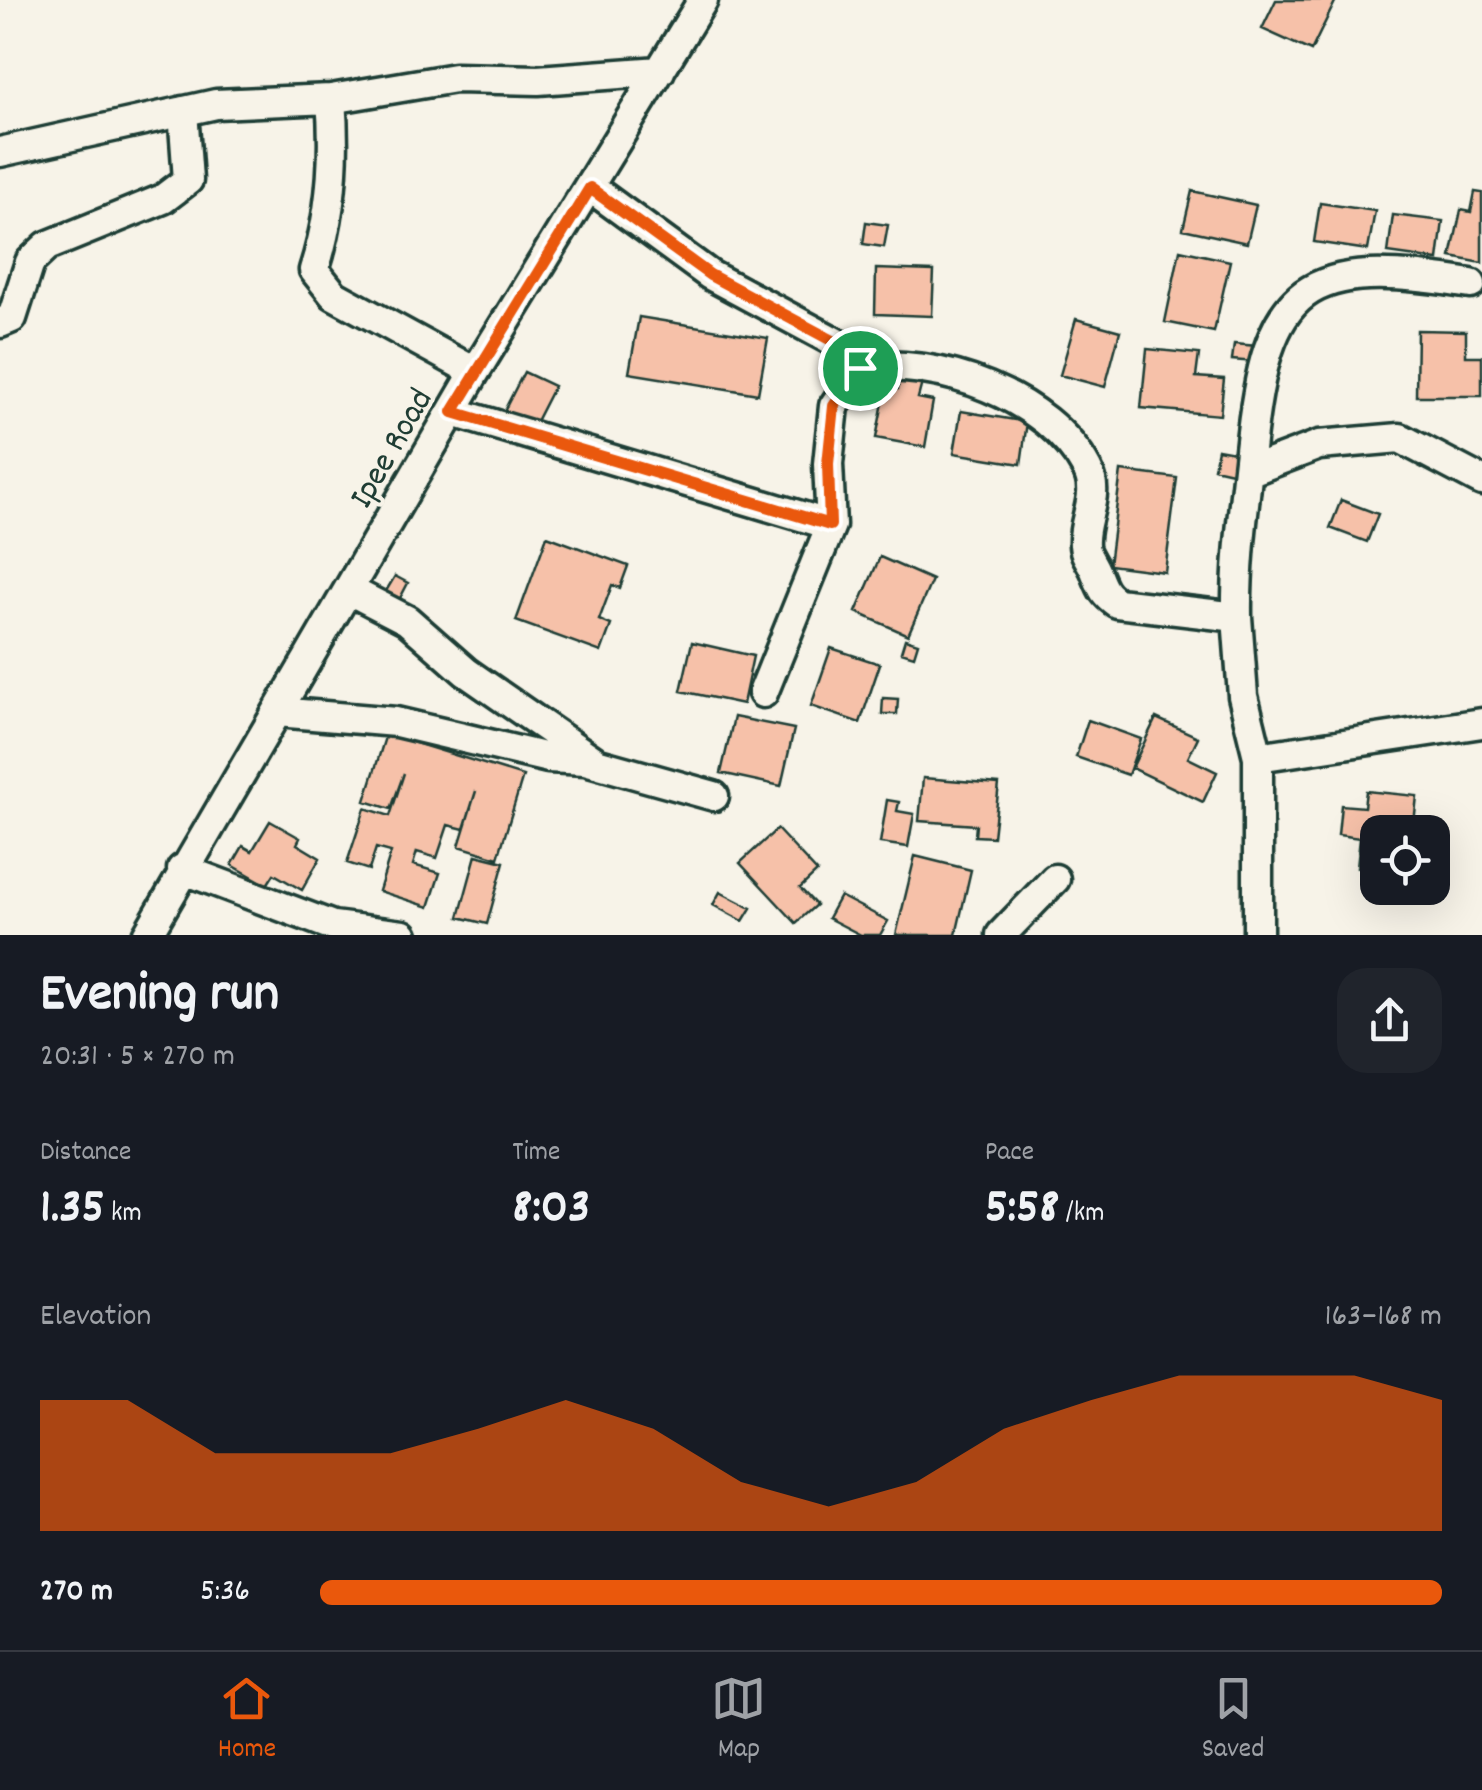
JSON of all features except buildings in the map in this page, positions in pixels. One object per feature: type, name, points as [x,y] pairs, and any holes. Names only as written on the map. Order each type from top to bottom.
[{"type":"street","name":"Ipee Road","points":[[147,935],[475,372],[703,0]]},
{"type":"street","points":[[0,152],[216,104],[331,99],[455,78],[538,80],[660,71]]},
{"type":"street","points":[[331,99],[336,152],[324,239],[314,270],[334,295],[475,372]]},
{"type":"street","points":[[0,323],[12,318],[30,262],[47,246],[163,199],[188,180],[183,111]]},
{"type":"street","points":[[590,188],[710,275],[841,344],[860,368]]},
{"type":"street","points":[[1258,935],[1258,758],[1243,696],[1236,560],[1257,378],[1266,345],[1274,327],[1301,297],[1362,272],[1470,284]]},
{"type":"street","points":[[763,693],[830,525],[828,464],[834,406],[860,368]]},
{"type":"street","points":[[860,368],[930,368],[970,379],[1026,405],[1087,469],[1092,505],[1084,546],[1102,592],[1117,603],[1237,617]]},
{"type":"street","points":[[453,412],[830,525]]},
{"type":"street","points":[[1248,472],[1319,445],[1400,438],[1482,481]]},
{"type":"street","points":[[349,590],[406,620],[466,672],[597,763]]},
{"type":"street","points":[[277,712],[356,716],[548,758],[597,763],[714,796]]},
{"type":"street","points":[[1258,758],[1482,723]]},
{"type":"street","points":[[182,870],[333,926],[402,935]]},
{"type":"street","points":[[1002,935],[1055,879]]},
{"type":"route","points":[[590,188],[710,275],[850,350],[860,368],[834,406],[828,464],[830,525],[453,412],[590,188]]}]
